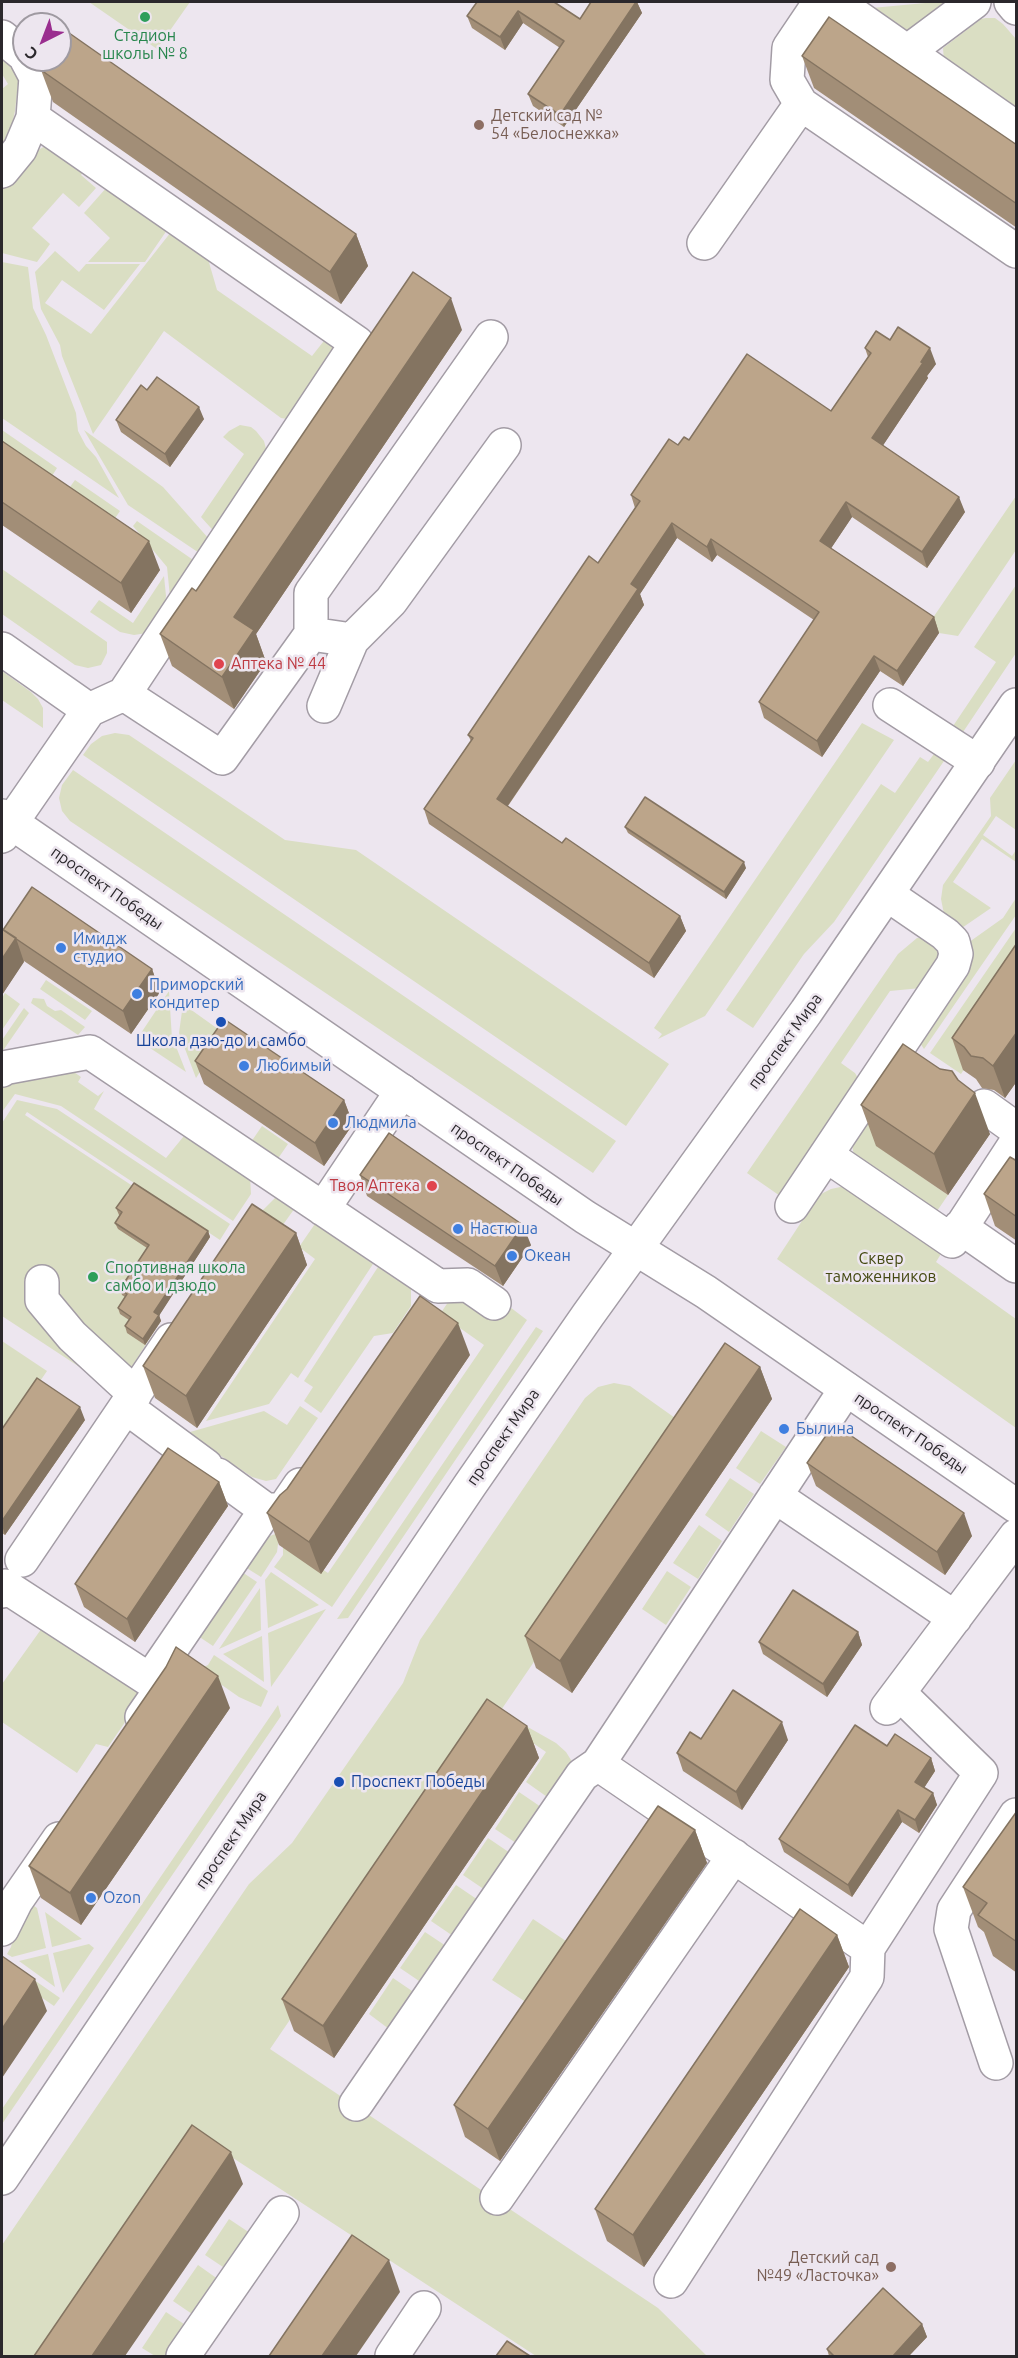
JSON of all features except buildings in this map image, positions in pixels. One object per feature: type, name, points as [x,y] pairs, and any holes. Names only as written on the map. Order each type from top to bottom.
[{"type":"main road","points":[[820,2],[789,48],[787,80],[801,104],[1017,251]]},
{"type":"main road","points":[[836,2],[1017,128]]},
{"type":"main road","points":[[907,52],[974,2]]},
{"type":"main road","points":[[1011,2],[1017,8]]},
{"type":"main road","points":[[2,171],[20,149],[33,118],[36,77],[33,72]]},
{"type":"main road","points":[[704,243],[801,104]]},
{"type":"main road","points":[[5,824],[89,710],[124,694],[357,343],[33,118]]},
{"type":"main road","points":[[124,694],[222,758],[311,634],[311,593],[491,337]]},
{"type":"main road","points":[[324,706],[352,639],[390,601],[504,445]]},
{"type":"main road","points":[[311,634],[352,639]]},
{"type":"main road","points":[[2,649],[89,710]]},
{"type":"main road","points":[[890,705],[978,762]]},
{"type":"main road","name":"проспект Мира","points":[[2,2178],[470,1485],[888,895],[1017,705]]},
{"type":"main road","name":"проспект Победы","points":[[5,824],[585,1217],[706,1292],[1017,1506]]},
{"type":"main road","points":[[792,1206],[826,1155],[908,1055],[953,965],[956,954],[953,942],[945,933],[888,895]]},
{"type":"main road","points":[[2,1070],[90,1052],[323,1209],[431,1296],[468,1285],[494,1303]]},
{"type":"main road","points":[[323,1209],[402,1091]]},
{"type":"main road","points":[[968,1096],[1017,1129]]},
{"type":"main road","points":[[826,1155],[951,1241],[1017,1143]]},
{"type":"main road","points":[[960,1227],[1017,1266]]},
{"type":"main road","points":[[42,1282],[42,1300],[130,1401],[212,1470],[266,1510],[283,1510],[317,1461]]},
{"type":"main road","points":[[22,1560],[187,1316]]},
{"type":"main road","points":[[356,2103],[582,1775],[598,1764],[846,1389]]},
{"type":"main road","points":[[775,1496],[955,1618]]},
{"type":"main road","points":[[150,1680],[266,1510]]},
{"type":"main road","points":[[671,2281],[867,1977],[868,1948],[981,1773],[893,1701],[1017,1536]]},
{"type":"main road","points":[[2,1592],[5,1586],[162,1688],[122,1746]]},
{"type":"main road","points":[[598,1764],[868,1948]]},
{"type":"main road","points":[[2,1929],[16,1901],[76,1814]]},
{"type":"main road","points":[[996,2063],[951,1929],[954,1910],[1017,1815]]},
{"type":"main road","points":[[497,2198],[734,1856]]},
{"type":"main road","points":[[183,2356],[282,2213]]},
{"type":"main road","points":[[392,2356],[424,2308]]},
{"type":"green space","name":"Стадион школы № 8","points":[[89,2],[190,2],[157,49]]},
{"type":"green space","points":[[958,2],[912,34],[861,9]]},
{"type":"green space","points":[[995,18],[1016,39],[1016,114],[944,62],[943,48],[981,19]]},
{"type":"green space","points":[[2,46],[12,62],[12,72],[19,74],[12,126],[2,147],[2,89],[8,84],[2,74]]},
{"type":"green space","points":[[51,143],[91,161],[81,175],[96,188],[79,207],[63,193],[32,228],[50,244],[37,262],[2,253],[2,187],[25,157]]},
{"type":"green space","points":[[115,178],[174,220],[145,262],[88,262],[110,238],[84,213]]},
{"type":"green space","points":[[178,223],[208,259],[217,290],[312,356],[327,337],[335,348],[287,419],[281,418],[164,331],[93,434],[62,356],[60,345],[41,309],[35,272],[55,251],[79,272],[86,264],[140,264],[104,310],[62,280],[45,303],[91,334]]},
{"type":"green space","points":[[2,262],[28,267],[33,308],[76,413],[78,431],[119,498],[2,418]]},
{"type":"green space","points":[[240,425],[251,427],[256,431],[264,441],[267,453],[219,537],[201,517],[244,454],[223,437]]},
{"type":"green space","points":[[2,430],[57,468],[45,487],[2,458]]},
{"type":"green space","points":[[84,430],[163,487],[217,548],[211,561],[128,505]]},
{"type":"green space","points":[[75,480],[120,511],[107,530],[62,498]]},
{"type":"green space","points":[[1016,496],[1016,550],[958,636],[939,633],[928,625]]},
{"type":"green space","points":[[137,521],[199,564],[170,597],[167,567],[133,526]]},
{"type":"green space","points":[[2,569],[107,642],[107,653],[101,665],[88,668],[75,665],[2,614]]},
{"type":"green space","points":[[164,576],[166,596],[162,620],[147,633],[134,635],[120,632],[90,612],[99,600],[133,623]]},
{"type":"green space","points":[[1016,585],[1016,653],[959,738],[949,732],[996,662],[974,647]]},
{"type":"green space","points":[[2,671],[38,699],[43,708],[43,728],[2,700]]},
{"type":"green space","points":[[862,723],[894,740],[705,1016],[658,1039],[662,1034],[654,1028]]},
{"type":"green space","points":[[115,733],[129,735],[285,840],[356,850],[669,1064],[626,1126],[83,755],[91,744],[102,736]]},
{"type":"green space","points":[[934,754],[944,761],[834,922],[804,954],[753,1028],[726,1010],[881,784],[895,793],[920,757],[928,762]]},
{"type":"green space","points":[[1016,760],[1016,830],[996,816],[983,835],[1012,856],[1016,850],[1016,862],[982,839],[953,882],[991,908],[956,932],[944,914],[941,899],[943,885],[991,816],[990,798]]},
{"type":"green space","points":[[73,770],[616,1141],[593,1173],[70,821],[62,811],[59,798],[62,785]]},
{"type":"green space","points":[[1016,898],[1016,915],[924,1049],[920,1043],[965,945],[1003,918]]},
{"type":"green space","points":[[1016,928],[1016,992],[961,1074],[930,1053]]},
{"type":"green space","points":[[925,937],[940,951],[940,959],[921,988],[890,991],[841,1063],[855,1073],[859,1080],[783,1198],[747,1173],[898,954],[917,938]]},
{"type":"green space","points":[[46,980],[92,1011],[85,1020],[40,989]]},
{"type":"green space","points":[[169,991],[172,1039],[144,1044],[137,1039]]},
{"type":"green space","points":[[5,993],[20,1004],[2,1030],[2,998]]},
{"type":"green space","points":[[33,998],[44,999],[47,1006],[55,1011],[61,1010],[85,1027],[78,1035],[31,1003]]},
{"type":"green space","points":[[183,1004],[225,1034],[196,1078],[179,1033]]},
{"type":"green space","points":[[24,1008],[29,1013],[2,1052],[2,1040]]},
{"type":"green space","points":[[175,1044],[186,1072],[147,1046]]},
{"type":"green space","points":[[896,1071],[877,1146],[948,1195],[933,1217],[854,1157],[852,1144]]},
{"type":"green space","points":[[74,1072],[81,1077],[78,1082],[98,1096],[104,1091],[94,1109],[166,1158],[188,1131],[250,1176],[251,1194],[233,1221],[61,1106],[15,1094],[2,1112],[2,1079]]},
{"type":"green space","name":"Спортивная школа самбо и дзюдо","points":[[17,1100],[57,1109],[230,1224],[220,1240],[27,1112],[25,1115],[210,1237],[157,1318],[161,1321],[116,1391],[2,1316],[2,1123]]},
{"type":"green space","points":[[262,1126],[288,1144],[277,1160],[251,1142]]},
{"type":"green space","name":"Сквер таможенников","points":[[845,1186],[944,1249],[936,1262],[1016,1319],[1016,1428],[777,1259],[819,1195]]},
{"type":"green space","points":[[280,1193],[295,1208],[277,1233],[259,1214]]},
{"type":"green space","points":[[319,1218],[333,1230],[332,1235],[373,1264],[298,1378],[291,1373],[269,1404],[206,1421],[315,1259],[299,1247]]},
{"type":"green space","points":[[378,1267],[397,1280],[400,1279],[411,1285],[411,1306],[393,1333],[374,1336],[321,1413],[304,1401],[313,1387],[304,1381]]},
{"type":"green space","points":[[453,1295],[498,1298],[527,1320],[332,1607],[274,1567],[283,1555],[283,1543],[328,1573],[484,1345],[440,1314]]},
{"type":"green space","points":[[536,1327],[543,1331],[348,1618],[337,1619]]},
{"type":"green space","points":[[2,1341],[47,1371],[2,1437]]},
{"type":"green space","points":[[614,1383],[630,1386],[692,1430],[270,2049],[658,2308],[707,2356],[536,2356],[207,2141],[61,2356],[2,2356],[2,2245],[249,1884],[292,1843],[403,1683],[420,1640],[585,1398],[598,1387]]},
{"type":"green space","points":[[300,1406],[318,1418],[276,1479],[266,1481],[252,1477],[190,1435],[190,1432],[264,1411],[287,1425]]},
{"type":"green space","points":[[761,1431],[786,1447],[760,1484],[736,1468]]},
{"type":"green space","points":[[730,1478],[754,1494],[729,1532],[705,1515]]},
{"type":"green space","points":[[699,1525],[722,1541],[698,1579],[673,1563]]},
{"type":"green space","points":[[275,1534],[279,1536],[277,1552],[261,1577],[245,1567],[265,1538]]},
{"type":"green space","points":[[667,1571],[691,1587],[666,1625],[642,1609]]},
{"type":"green space","points":[[242,1572],[257,1582],[213,1646],[198,1636]]},
{"type":"green space","points":[[271,1572],[319,1605],[268,1628],[265,1580]]},
{"type":"green space","points":[[260,1588],[261,1630],[219,1649]]},
{"type":"green space","points":[[326,1609],[271,1687],[268,1633]]},
{"type":"green space","points":[[47,1621],[140,1677],[141,1699],[108,1747],[96,1744],[77,1773],[2,1722],[2,1684]]},
{"type":"green space","points":[[262,1636],[264,1682],[223,1654]]},
{"type":"green space","points":[[214,1655],[268,1691],[261,1707],[239,1697],[199,1669],[208,1665]]},
{"type":"green space","points":[[278,1705],[281,1716],[2,2124],[2,2109]]},
{"type":"green space","points":[[526,1726],[556,1743],[571,1760],[572,1764],[550,1799],[526,1782],[546,1752],[520,1734]]},
{"type":"green space","points":[[519,1792],[544,1809],[519,1845],[495,1829]]},
{"type":"green space","points":[[488,1838],[513,1855],[488,1892],[463,1875]]},
{"type":"green space","points":[[456,1885],[481,1902],[456,1938],[431,1921]]},
{"type":"green space","points":[[30,1903],[37,1908],[46,1948],[12,1957],[7,1954],[17,1922]]},
{"type":"green space","points":[[45,1912],[82,1939],[52,1947]]},
{"type":"green space","points":[[533,1919],[578,1949],[538,2010],[492,1980]]},
{"type":"green space","points":[[425,1932],[449,1948],[425,1985],[400,1968]]},
{"type":"green space","points":[[89,1944],[94,1948],[63,1993],[53,1953]]},
{"type":"green space","points":[[48,1954],[55,1987],[19,1961]]},
{"type":"green space","points":[[4,1959],[60,1998],[54,2006],[10,1976]]},
{"type":"green space","points":[[393,1978],[418,1995],[393,2032],[369,2014]]},
{"type":"green space","points":[[229,2219],[253,2235],[229,2271],[205,2255]]},
{"type":"green space","points":[[198,2265],[222,2282],[198,2318],[173,2301]]},
{"type":"green space","points":[[166,2312],[190,2328],[171,2356],[155,2356],[142,2348]]},
{"type":"place","name":"Стадион школы № 8","points":[[145,17]]},
{"type":"place","name":"Детский сад № 54 «Белоснежка»","points":[[479,125]]},
{"type":"place","name":"Аптека № 44","points":[[219,664]]},
{"type":"place","name":"Имидж студио","points":[[61,948]]},
{"type":"place","name":"Приморский кондитер","points":[[137,994]]},
{"type":"place","name":"Школа дзю-до и самбо","points":[[221,1022]]},
{"type":"place","name":"Любимый","points":[[244,1066]]},
{"type":"place","name":"Людмила","points":[[333,1123]]},
{"type":"place","name":"Твоя Аптека","points":[[432,1186]]},
{"type":"place","name":"Настюша","points":[[458,1229]]},
{"type":"place","name":"Океан","points":[[512,1256]]},
{"type":"place","name":"Спортивная школа самбо и дзюдо","points":[[93,1277]]},
{"type":"place","name":"Былина","points":[[784,1429]]},
{"type":"place","name":"Проспект Победы","points":[[339,1782]]},
{"type":"place","name":"Ozon","points":[[91,1898]]},
{"type":"place","name":"Детский сад №49 «Ласточка»","points":[[891,2267]]}]
